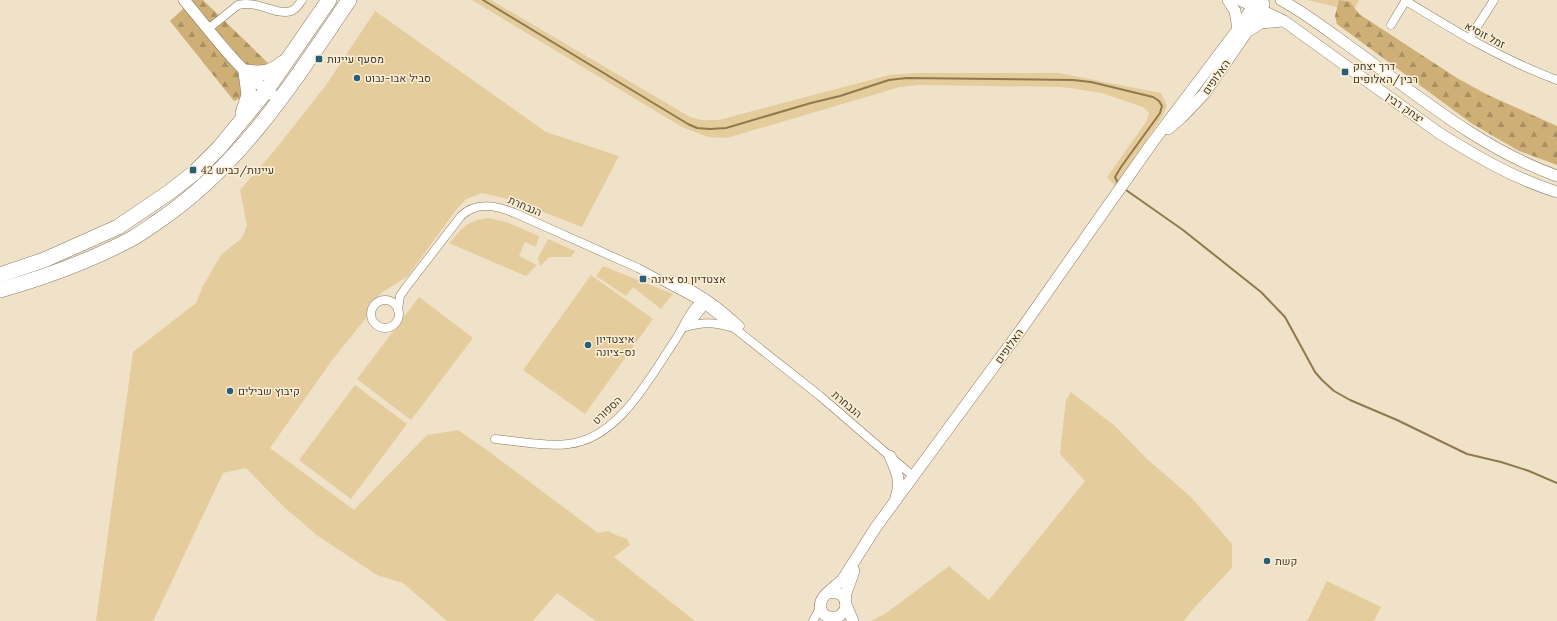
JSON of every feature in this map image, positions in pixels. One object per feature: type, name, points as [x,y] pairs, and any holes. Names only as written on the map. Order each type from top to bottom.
[{"type":"highway","points":[[0,276],[38,263],[118,227],[136,216],[194,173],[219,148],[266,91],[329,0]]},
{"type":"highway","points":[[0,290],[56,273],[86,261],[134,237],[175,210],[208,183],[232,158],[268,116],[349,0]]},
{"type":"highway","points":[[238,126],[248,102],[249,95],[246,72],[262,74],[269,72],[283,62],[298,46]]},
{"type":"street","points":[[184,0],[246,72],[266,91],[280,100]]},
{"type":"street","points":[[208,29],[238,5],[244,2],[253,2],[286,12],[295,9],[302,0]]},
{"type":"street","points":[[1228,0],[1235,11],[1242,30],[1261,23],[1284,21]]},
{"type":"street","name":"יצחק רבין","points":[[1240,0],[1260,4],[1464,149],[1512,174],[1557,192]]},
{"type":"street","name":"יצחק רבין","points":[[1281,0],[1325,28],[1430,105],[1472,133],[1521,161],[1557,176]]},
{"type":"street","points":[[1391,25],[1406,0]]},
{"type":"street","name":"זמל זוסיא","points":[[1406,0],[1469,39],[1512,61],[1557,80]]},
{"type":"street","points":[[1469,39],[1494,0]]},
{"type":"street","name":"האלופים","points":[[828,593],[843,579],[894,502],[914,477],[1020,331],[1152,143],[1182,118],[1204,94],[1242,30],[1260,4]]},
{"type":"street","name":"הנבחרת","points":[[398,310],[400,296],[406,286],[465,212],[480,206],[497,206],[638,268],[703,301],[737,323],[762,350]]},
{"type":"street","name":"הנבחרת","points":[[638,268],[684,285],[736,329],[820,396],[914,477]]},
{"type":"street","name":"הנבחרת","points":[[380,301],[406,286]]},
{"type":"street","points":[[684,292],[689,300],[691,308],[690,314]]},
{"type":"street","points":[[380,301],[389,301],[396,306],[398,310],[399,314],[396,322],[389,327],[380,327],[373,321],[373,307],[380,301]]},
{"type":"street","name":"הספורט","points":[[495,439],[562,445],[583,441],[599,434],[616,420],[636,398],[678,336],[690,314],[703,301]]},
{"type":"street","name":"הספורט","points":[[678,336],[697,315],[703,301]]},
{"type":"street","name":"הספורט","points":[[686,328],[708,322],[736,329]]},
{"type":"street","points":[[890,456],[898,474],[898,491],[894,502]]},
{"type":"street","name":"האלופים","points":[[846,603],[849,585],[864,547]]},
{"type":"street","points":[[813,621],[820,608],[821,600],[828,593],[837,592],[844,597],[853,621]]},
{"type":"street","points":[[820,608],[824,615],[834,619],[843,613],[846,603]]},
{"type":"shaded area","points":[[472,0],[491,0],[690,117],[701,120],[719,120],[889,75],[915,73],[1059,73],[1161,93],[1167,106],[1162,117],[1115,186],[1107,177],[1146,122],[1149,113],[1143,107],[1102,93],[1062,87],[919,85],[900,87],[727,138],[708,137],[682,127]]},
{"type":"shaded area","points":[[1307,0],[1359,0],[1353,11]]},
{"type":"shaded area","points":[[375,11],[546,132],[619,156],[582,227],[515,201],[482,193],[466,199],[456,210],[408,276],[383,292],[372,302],[366,318],[333,359],[270,448],[354,510],[427,435],[458,430],[598,533],[608,531],[627,539],[630,545],[614,557],[695,621],[596,621],[557,593],[533,621],[447,621],[403,583],[377,575],[318,536],[285,508],[246,468],[223,473],[153,621],[96,621],[133,352],[196,303],[203,286],[221,255],[242,238],[247,225],[240,190],[274,151],[326,85]]},
{"type":"shaded area","points":[[490,218],[506,222],[539,236],[536,247],[525,242],[519,256],[537,265],[526,276],[449,243],[466,225],[476,220]]},
{"type":"shaded area","points":[[548,239],[575,251],[571,257],[549,257],[540,266],[538,258]]},
{"type":"shaded area","points":[[603,266],[673,294],[661,309],[633,287],[626,296],[596,276]]},
{"type":"shaded area","name":"איצטדיון נס-ציונה","points":[[591,275],[653,319],[585,414],[523,370]]},
{"type":"shaded area","points":[[419,297],[473,338],[411,420],[357,379]]},
{"type":"shaded area","points":[[355,385],[407,424],[351,499],[299,460]]},
{"type":"shaded area","points":[[1071,392],[1115,426],[1147,459],[1191,497],[1232,544],[1232,568],[1193,609],[1184,621],[871,621],[885,614],[949,566],[989,600],[1085,481],[1060,454],[1066,400]]},
{"type":"shaded area","points":[[1327,581],[1381,607],[1374,621],[1307,621]]},
{"type":"green space","points":[[189,0],[203,0],[268,63],[261,67],[247,65]]},
{"type":"green space","points":[[1339,0],[1350,2],[1359,14],[1457,78],[1488,95],[1557,126],[1557,165],[1519,151],[1471,123],[1337,24],[1335,16]]},
{"type":"green space","points":[[184,8],[239,70],[243,97],[234,101],[170,21]]},
{"type":"waterway","points":[[483,0],[697,128],[726,128],[840,96],[889,80],[907,78],[1073,80],[1091,82],[1153,97],[1159,101],[1162,106],[1160,113],[1121,167],[1115,177],[1118,183]]},
{"type":"waterway","points":[[1126,190],[1183,230],[1261,292],[1285,317],[1315,372],[1334,391],[1350,400],[1397,420],[1467,454],[1501,462],[1529,471],[1557,483]]},
{"type":"place","name":"מסעף עיינות","points":[[319,59]]},
{"type":"place","name":"דרך יצחק רבין/האלופים","points":[[1345,72]]},
{"type":"place","name":"סביל אבו-נבוט","points":[[357,78]]},
{"type":"place","name":"עיינות/כביש 42","points":[[193,170]]},
{"type":"place","name":"אצטדיון נס ציונה","points":[[643,279]]},
{"type":"place","name":"איצטדיון נס-ציונה","points":[[588,345]]},
{"type":"place","name":"קיבוץ שבילים","points":[[230,391]]},
{"type":"place","name":"קשת","points":[[1267,561]]}]
